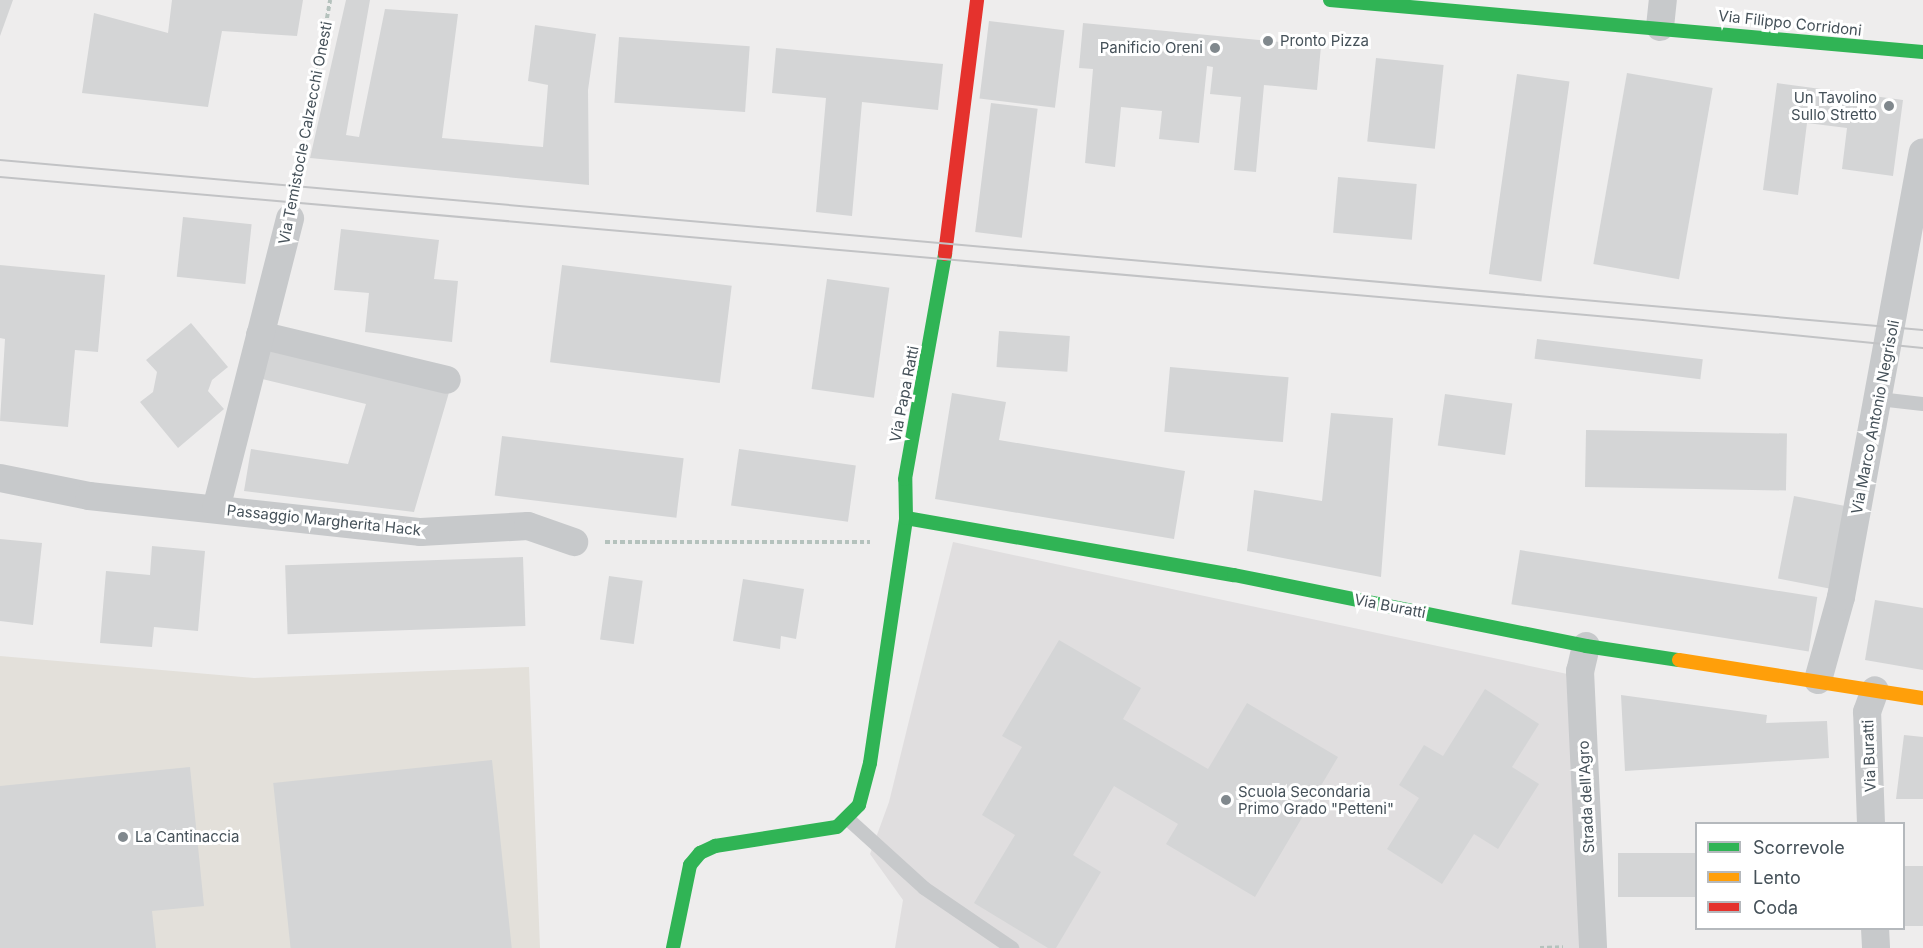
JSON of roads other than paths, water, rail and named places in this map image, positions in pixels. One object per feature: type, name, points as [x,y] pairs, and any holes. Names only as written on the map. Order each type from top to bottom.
[{"type":"street","name":"Via Papa Ratti","points":[[848,819],[862,794],[870,763],[906,518],[905,479],[947,243],[977,0]]},
{"type":"street","name":"Via Filippo Corridoni","points":[[1330,0],[1661,13],[1923,52]]},
{"type":"street","name":"Via Marco Antonio Negrisoli","points":[[1818,680],[1841,597],[1923,152]]},
{"type":"street","name":"Via Temistocle Calzecchi Onesti","points":[[216,509],[291,218]]},
{"type":"street","points":[[260,335],[447,380]]},
{"type":"street","points":[[0,478],[89,496],[216,509]]},
{"type":"street","name":"Passaggio Margherita Hack","points":[[216,509],[421,532],[528,526],[574,542]]},
{"type":"street","name":"Via Buratti","points":[[906,518],[1234,575],[1586,646],[1923,698]]},
{"type":"street","name":"Strada dell'Agro","points":[[1586,646],[1580,671],[1593,948]]},
{"type":"street","name":"Via Buratti","points":[[1871,822],[1867,712],[1875,690]]},
{"type":"street","points":[[673,948],[690,866],[700,853],[715,846],[837,827],[848,819]]},
{"type":"street","points":[[1875,930],[1875,948]]},
{"type":"lane","points":[[1879,399],[1923,404]]},
{"type":"lane","points":[[848,819],[924,888],[1012,948]]},
{"type":"tram line","points":[[0,160],[1923,330]]},
{"type":"tram line","points":[[0,177],[1643,320],[1923,348]]},
{"type":"place","name":"Pronto Pizza","points":[[1268,41]]},
{"type":"place","name":"Panificio Oreni","points":[[1215,48]]},
{"type":"place","name":"Un Tavolino Sullo Stretto","points":[[1889,106]]},
{"type":"place","name":"Scuola Secondaria Primo Grado \"Petteni\"","points":[[1226,800]]},
{"type":"place","name":"La Cantinaccia","points":[[123,837]]}]
